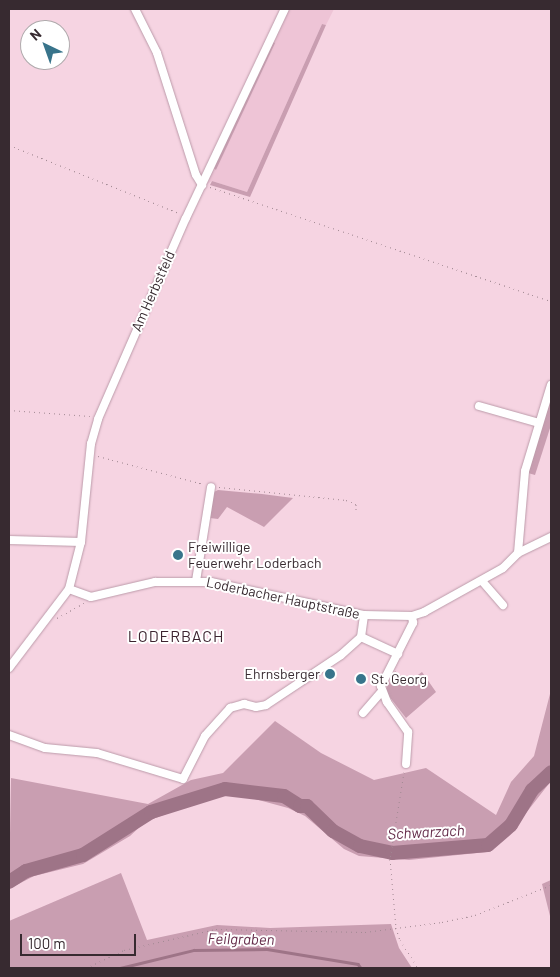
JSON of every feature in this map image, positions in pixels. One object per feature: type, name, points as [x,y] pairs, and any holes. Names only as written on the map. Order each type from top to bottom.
[{"type":"street","points":[[135,9],[157,53],[196,176],[202,184]]},
{"type":"street","name":"Am Herbstfeld","points":[[68,589],[81,542],[90,454],[98,418],[186,218],[284,9]]},
{"type":"street","points":[[518,553],[524,479],[551,385]]},
{"type":"street","points":[[479,406],[539,423]]},
{"type":"street","name":"Loderbacher Hauptstraße","points":[[196,581],[211,486]]},
{"type":"street","name":"Loderbacher Hauptstraße","points":[[91,597],[155,582],[196,581],[364,615],[412,616],[434,608],[502,568],[518,553],[551,537]]},
{"type":"street","points":[[9,540],[81,542]]},
{"type":"street","points":[[482,580],[503,605]]},
{"type":"street","points":[[9,668],[49,618],[68,589],[91,597]]},
{"type":"street","points":[[9,735],[45,748],[97,753],[183,779],[205,736],[230,708],[244,704],[256,708],[266,705],[353,646],[362,637],[364,615]]},
{"type":"street","points":[[363,713],[381,692],[413,623],[412,616]]},
{"type":"street","points":[[362,637],[398,654]]},
{"type":"street","points":[[381,692],[408,732],[406,764]]},
{"type":"path","points":[[9,145],[186,218]]},
{"type":"path","points":[[202,184],[551,301]]},
{"type":"path","points":[[9,410],[75,413],[98,418]]},
{"type":"path","points":[[90,454],[211,486],[346,500],[356,504],[356,513]]},
{"type":"path","points":[[49,618],[69,613],[91,597]]},
{"type":"path","points":[[406,764],[390,846],[390,859],[396,928],[400,940],[418,968]]},
{"type":"path","points":[[86,968],[124,950],[216,929],[333,932],[396,928],[475,916],[551,885]]},
{"type":"shaded area","points":[[287,9],[334,9],[326,25],[322,24],[247,192],[212,181],[207,184],[213,168],[216,170]]},
{"type":"shaded area","points":[[322,24],[326,25],[250,197],[210,185],[212,181],[247,192]]},
{"type":"shaded area","points":[[272,41],[275,43],[216,170],[213,168]]},
{"type":"shaded area","points":[[551,396],[551,425],[535,475],[528,473]]},
{"type":"shaded area","points":[[218,490],[293,498],[264,527],[227,507],[218,519],[210,518],[214,492]]},
{"type":"shaded area","points":[[395,671],[408,682],[422,672],[436,692],[406,718],[385,691]]},
{"type":"shaded area","points":[[551,690],[551,781],[512,831],[487,852],[409,860],[359,856],[344,849],[305,816],[288,808],[237,794],[211,797],[145,822],[130,836],[83,864],[34,876],[9,889],[11,778],[148,804],[191,780],[223,773],[275,721],[321,753],[374,780],[426,768],[496,815],[511,782],[534,756]]},
{"type":"shaded area","points":[[121,873],[147,940],[217,925],[270,928],[391,924],[399,948],[412,968],[9,968],[9,921]]},
{"type":"shaded area","points":[[551,880],[551,920],[542,884]]},
{"type":"waterway","name":"Schwarzach","points":[[9,882],[26,871],[83,855],[151,812],[225,789],[284,796],[300,806],[307,806],[333,831],[360,846],[392,853],[488,845],[511,825],[532,790],[551,772]]},
{"type":"waterway","name":"Feilgraben","points":[[120,968],[194,950],[267,949],[358,964],[361,968]]},
{"type":"place","name":"Freiwillige Feuerwehr Loderbach","points":[[178,555]]},
{"type":"place","name":"Ehrnsberger","points":[[330,674]]},
{"type":"place","name":"St. Georg","points":[[361,679]]},
{"type":"district","name":"LODERBACH","points":[[176,636]]}]
